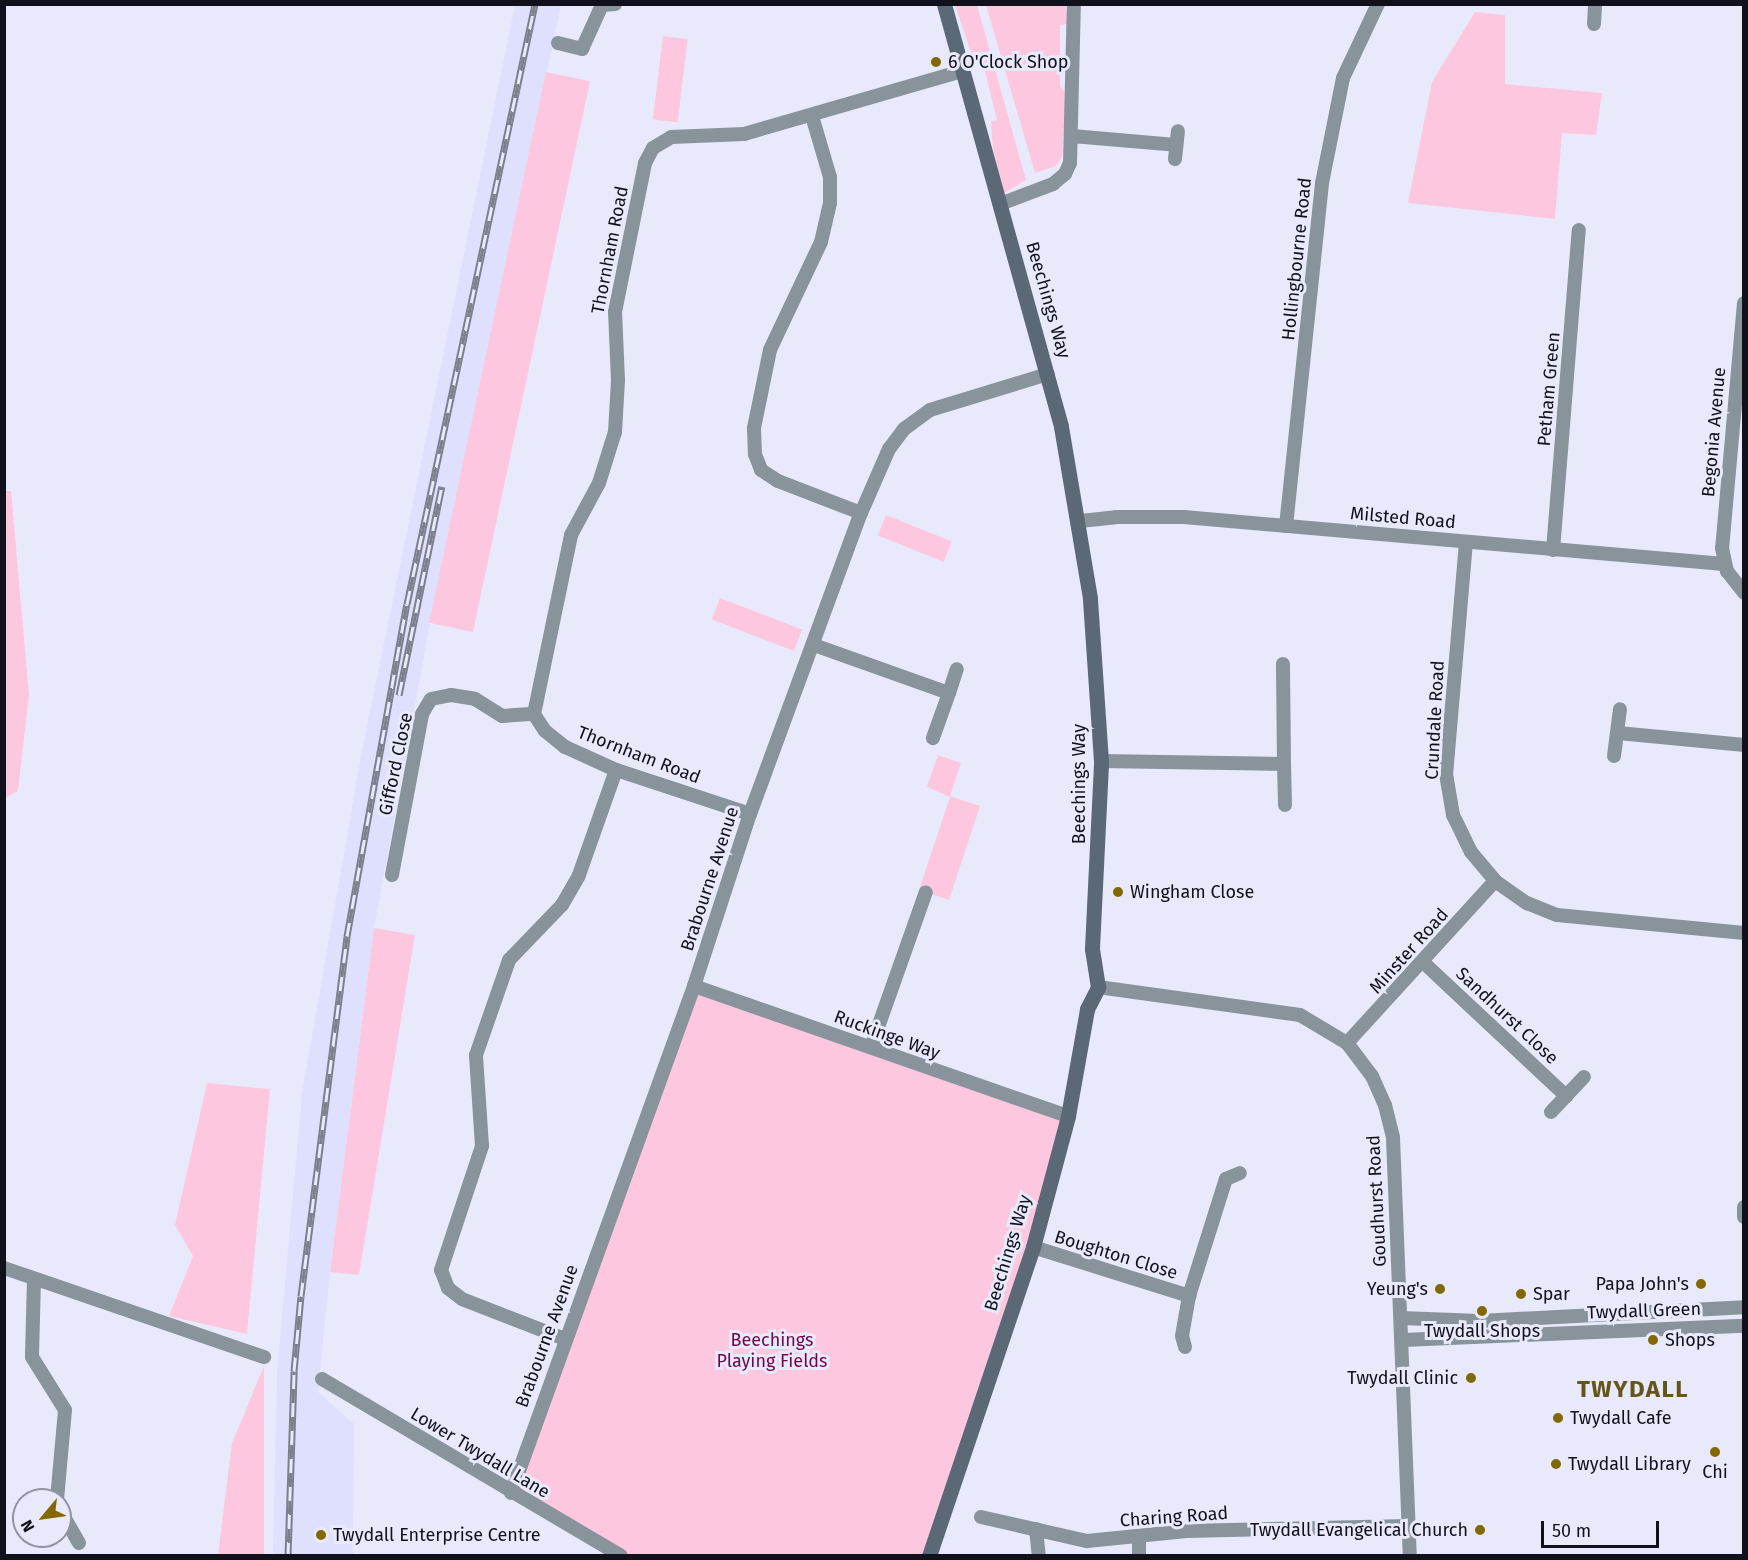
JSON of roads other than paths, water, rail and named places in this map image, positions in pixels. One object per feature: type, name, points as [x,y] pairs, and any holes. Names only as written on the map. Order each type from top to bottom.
[{"type":"street","points":[[558,43],[582,49],[602,5],[615,4]]},
{"type":"street","name":"Beechings Way","points":[[929,1556],[1033,1247],[1068,1116],[1087,1009],[1098,987],[1092,948],[1101,761],[1098,694],[1080,521],[1048,374],[944,4]]},
{"type":"street","points":[[1000,204],[1053,184],[1065,174],[1072,136],[1074,4]]},
{"type":"street","name":"Hollingbourne Road","points":[[1286,526],[1322,183],[1343,78],[1378,4]]},
{"type":"street","points":[[1594,24],[1595,4]]},
{"type":"street","name":"Thornham Road","points":[[750,814],[616,770],[565,747],[545,731],[534,714],[571,536],[600,483],[615,432],[616,303],[648,154],[660,142],[675,136],[727,136],[812,116],[962,71]]},
{"type":"street","points":[[812,116],[830,177],[830,203],[821,242],[770,350],[754,428],[755,454],[761,470],[778,481],[861,513]]},
{"type":"street","points":[[1072,136],[1176,152],[1178,131]]},
{"type":"street","name":"Petham Green","points":[[1553,550],[1579,230]]},
{"type":"street","name":"Begonia Avenue","points":[[1724,564],[1722,548],[1743,303]]},
{"type":"street","name":"Brabourne Avenue","points":[[511,1493],[694,986],[750,814],[861,513],[889,449],[904,429],[930,410],[953,401],[1048,374]]},
{"type":"street","name":"Milsted Road","points":[[1080,521],[1167,516],[1724,564]]},
{"type":"street","name":"Crundale Road","points":[[1466,542],[1446,774],[1453,815],[1471,852],[1495,881],[1527,903],[1557,915],[1743,933]]},
{"type":"street","points":[[1724,564],[1743,593]]},
{"type":"street","points":[[814,645],[949,693]]},
{"type":"street","points":[[1283,664],[1284,805]]},
{"type":"street","points":[[933,738],[957,669]]},
{"type":"street","name":"Gifford Close","points":[[392,875],[422,714],[431,699],[451,695],[475,699],[502,716],[534,714]]},
{"type":"street","points":[[1614,756],[1620,709]]},
{"type":"street","points":[[1618,733],[1743,745]]},
{"type":"street","points":[[1101,761],[1284,764]]},
{"type":"street","points":[[565,1339],[462,1299],[448,1288],[441,1270],[482,1146],[477,1055],[509,960],[562,905],[573,885],[616,770]]},
{"type":"street","name":"Minster Road","points":[[1347,1044],[1424,963],[1495,881]]},
{"type":"street","points":[[871,1047],[926,892]]},
{"type":"street","name":"Sandhurst Close","points":[[1424,963],[1566,1096]]},
{"type":"street","name":"Ruckinge Way","points":[[694,986],[1068,1116]]},
{"type":"street","name":"Goudhurst Road","points":[[1098,987],[1289,1012],[1347,1044],[1372,1076],[1390,1122],[1403,1340],[1410,1556]]},
{"type":"street","points":[[1551,1112],[1584,1077]]},
{"type":"street","name":"Boughton Close","points":[[1185,1347],[1182,1336],[1189,1296],[1226,1179],[1240,1173]]},
{"type":"street","points":[[1743,1207],[1743,1217]]},
{"type":"street","name":"Boughton Close","points":[[1033,1247],[1189,1296]]},
{"type":"street","points":[[4,1268],[264,1357]]},
{"type":"street","points":[[34,1279],[32,1357],[65,1410],[58,1488]]},
{"type":"street","name":"Twydall Green","points":[[1401,1318],[1480,1321],[1743,1307]]},
{"type":"street","name":"Twydall Green","points":[[1403,1340],[1743,1326]]},
{"type":"street","name":"Lower Twydall Lane","points":[[322,1379],[511,1493],[621,1556]]},
{"type":"street","name":"Charing Road","points":[[981,1517],[1088,1541],[1138,1538],[1187,1531],[1409,1526]]},
{"type":"street","points":[[1036,1529],[1038,1556]]},
{"type":"street","points":[[72,1531],[79,1543]]},
{"type":"street","points":[[1138,1538],[1139,1556]]},
{"type":"railway","points":[[288,1556],[294,1371],[301,1296],[347,936],[407,604],[535,4]]},
{"type":"railway","points":[[399,695],[442,486]]},
{"type":"place","name":"6 O'Clock Shop","points":[[936,62]]},
{"type":"place","name":"Wingham Close","points":[[1118,892]]},
{"type":"place","name":"Papa John's","points":[[1701,1284]]},
{"type":"place","name":"Yeung's","points":[[1440,1289]]},
{"type":"place","name":"Spar","points":[[1521,1294]]},
{"type":"place","name":"Twydall Shops","points":[[1482,1311]]},
{"type":"place","name":"Shops","points":[[1653,1340]]},
{"type":"place","name":"Twydall Clinic","points":[[1471,1378]]},
{"type":"place","name":"Twydall Cafe","points":[[1558,1418]]},
{"type":"place","name":"Chi","points":[[1715,1452]]},
{"type":"place","name":"Twydall Library","points":[[1556,1464]]},
{"type":"place","name":"Twydall Evangelical Church","points":[[1480,1530]]},
{"type":"place","name":"Twydall Enterprise Centre","points":[[321,1535]]},
{"type":"district","name":"TWYDALL","points":[[1633,1390]]},
{"type":"park label","name":"Beechings Playing Fields","points":[[772,1351]]}]
